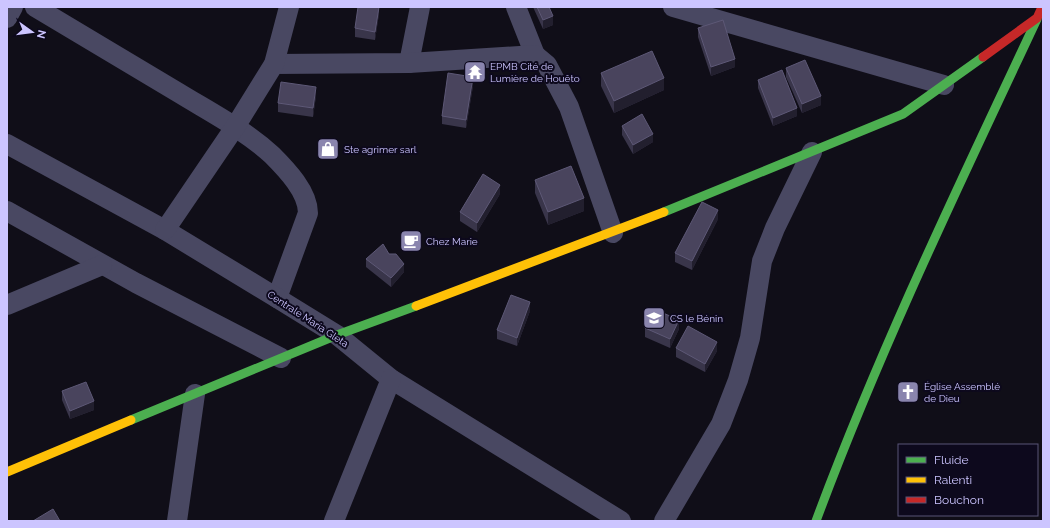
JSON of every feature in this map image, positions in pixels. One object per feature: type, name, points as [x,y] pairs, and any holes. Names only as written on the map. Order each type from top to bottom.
[{"type":"street","points":[[7,18],[13,7]]},
{"type":"street","points":[[35,7],[234,127],[272,155],[293,179],[308,205],[308,213],[277,298]]},
{"type":"street","points":[[409,63],[420,7]]},
{"type":"street","points":[[516,7],[535,55],[547,65],[569,107],[613,233]]},
{"type":"street","points":[[673,7],[944,85]]},
{"type":"street","points":[[816,521],[836,464],[901,311],[1042,7]]},
{"type":"street","points":[[165,230],[274,64],[288,8]]},
{"type":"street","points":[[7,472],[337,335],[613,233],[903,114],[1037,18]]},
{"type":"street","points":[[274,64],[409,63],[535,55]]},
{"type":"street","name":"Centrale Maria Gleta","points":[[7,144],[165,230],[277,298],[337,335],[391,379],[621,521]]},
{"type":"street","points":[[664,521],[721,424],[738,380],[750,338],[762,261],[775,228],[812,152]]},
{"type":"street","points":[[7,211],[102,265],[281,358]]},
{"type":"street","points":[[7,305],[102,265]]},
{"type":"street","points":[[334,521],[391,379]]},
{"type":"street","points":[[177,521],[195,394]]},
{"type":"building","points":[[358,7],[379,7],[375,32],[355,28]]},
{"type":"building","points":[[537,7],[549,7],[553,16],[543,20]]},
{"type":"building","points":[[723,20],[735,59],[711,67],[698,28]]},
{"type":"building","points":[[652,51],[664,78],[614,101],[601,73]]},
{"type":"building","points":[[805,60],[821,96],[802,104],[786,68]]},
{"type":"building","points":[[782,70],[797,108],[773,118],[758,80]]},
{"type":"building","points":[[448,73],[473,77],[466,120],[442,116]]},
{"type":"building","points":[[281,82],[316,87],[313,108],[278,103]]},
{"type":"building","points":[[642,114],[653,134],[633,145],[622,126]]},
{"type":"building","points":[[571,166],[584,198],[548,212],[535,180]]},
{"type":"building","points":[[483,174],[500,185],[477,223],[460,212]]},
{"type":"building","points":[[702,202],[718,210],[692,261],[675,253]]},
{"type":"building","points":[[383,244],[389,254],[396,254],[404,264],[391,278],[366,259]]},
{"type":"building","points":[[511,295],[530,302],[517,338],[497,330]]},
{"type":"building","points":[[654,309],[679,320],[670,339],[645,328]]},
{"type":"building","points":[[688,326],[717,342],[705,364],[676,348]]},
{"type":"building","points":[[86,382],[94,401],[70,411],[62,391]]},
{"type":"building","points":[[53,509],[60,521],[33,521]]},
{"type":"traffic: fast","points":[[816,521],[893,330],[1037,19]]},
{"type":"traffic: fast","points":[[664,212],[903,114],[983,57]]},
{"type":"traffic: fast","points":[[131,420],[337,335],[416,306]]},
{"type":"traffic: slow","points":[[416,306],[664,212]]},
{"type":"traffic: slow","points":[[7,472],[131,420]]},
{"type":"traffic: jam","points":[[983,57],[1037,18],[1042,7]]},
{"type":"place","name":"EPMB Cité de Lumière de Houêto","points":[[475,72]]},
{"type":"place","name":"Ste agrimer sarl","points":[[328,149]]},
{"type":"place","name":"Chez Marie","points":[[411,241]]},
{"type":"place","name":"CS le Bénin","points":[[654,318]]},
{"type":"place","name":"Église Assemblé de Dieu","points":[[908,392]]}]
